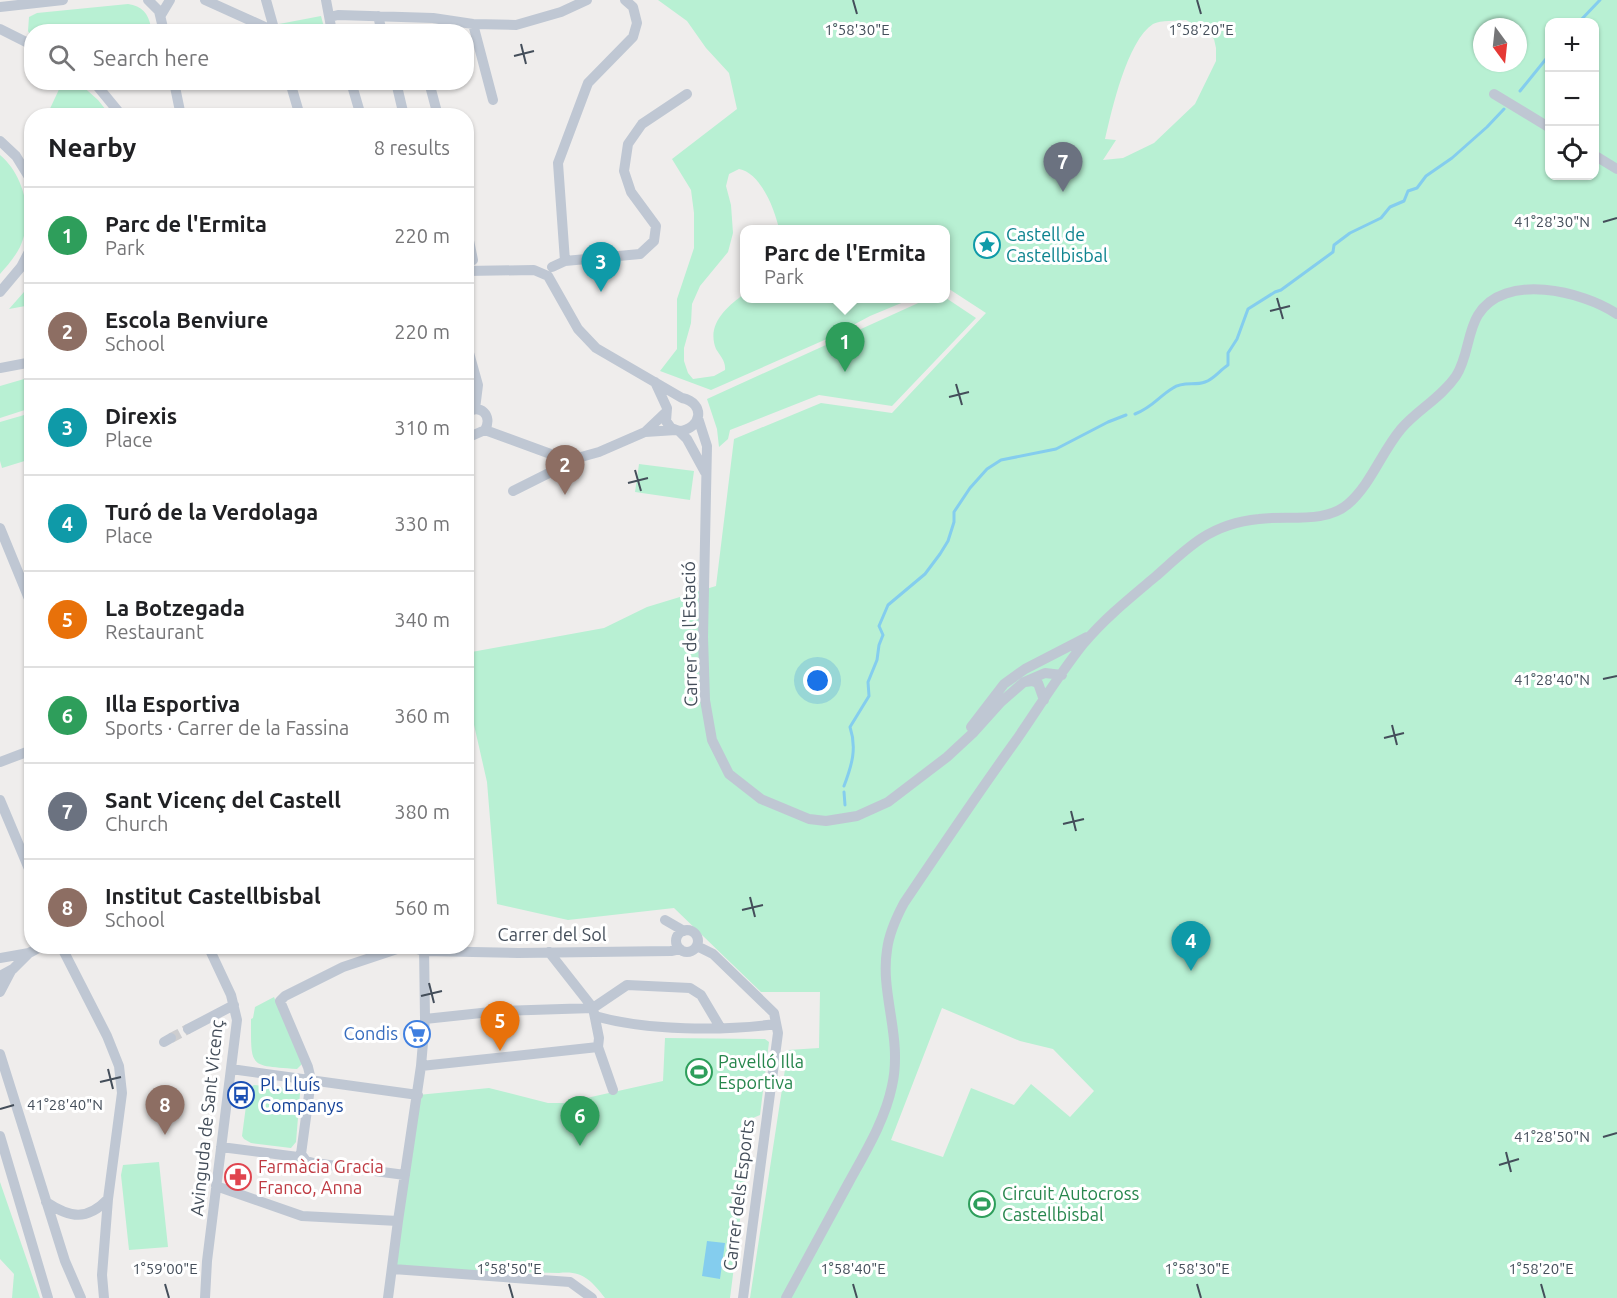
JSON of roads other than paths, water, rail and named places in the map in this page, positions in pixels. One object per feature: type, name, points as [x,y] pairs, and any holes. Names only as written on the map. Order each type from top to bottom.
[{"type":"street","points":[[0,7],[63,0]]},
{"type":"street","points":[[148,0],[153,3],[162,24]]},
{"type":"street","points":[[160,15],[170,0]]},
{"type":"street","points":[[205,0],[260,24]]},
{"type":"street","points":[[266,0],[274,24]]},
{"type":"street","points":[[326,0],[331,24]]},
{"type":"street","points":[[474,24],[516,25],[561,12],[587,0]]},
{"type":"street","points":[[565,261],[558,163],[588,83],[633,37],[637,23],[633,7],[625,0]]},
{"type":"street","points":[[330,17],[338,15],[434,18],[473,24]]},
{"type":"street","points":[[378,16],[380,24]]},
{"type":"street","points":[[442,24],[444,20]]},
{"type":"street","points":[[0,28],[24,41]]},
{"type":"street","points":[[474,28],[493,100]]},
{"type":"street","points":[[101,90],[115,108]]},
{"type":"street","points":[[176,90],[179,108]]},
{"type":"street","points":[[292,90],[298,108]]},
{"type":"street","points":[[353,90],[359,108]]},
{"type":"street","points":[[398,90],[402,108]]},
{"type":"street","points":[[431,90],[436,108]]},
{"type":"street","points":[[474,271],[547,271],[565,261],[640,254],[654,241],[656,226],[631,192],[624,171],[628,144],[642,124],[687,94]]},
{"type":"street","points":[[1494,94],[1547,126]]},
{"type":"street","points":[[0,141],[24,167]]},
{"type":"street","points":[[1599,158],[1617,169]]},
{"type":"street","points":[[0,292],[24,261]]},
{"type":"street","name":"Carrer de l'Estació","points":[[547,271],[578,329],[596,348],[682,398],[692,401],[696,406],[707,446],[703,637],[705,700],[712,741],[729,774],[761,799],[809,819],[826,821],[857,816],[888,802],[947,757],[961,742],[1004,684],[1025,669],[1093,634]]},
{"type":"street","points":[[786,1298],[866,1150],[888,1100],[896,1055],[886,965],[890,935],[896,918],[973,801],[1093,634],[1109,617],[1178,557],[1213,532],[1248,520],[1324,515],[1346,506],[1365,486],[1403,426],[1438,396],[1454,378],[1462,365],[1475,320],[1493,297],[1520,290],[1575,294],[1591,299],[1617,314]]},
{"type":"street","points":[[0,368],[24,364]]},
{"type":"street","points":[[474,371],[478,385],[474,400]]},
{"type":"street","points":[[655,381],[666,410],[666,421],[671,428],[687,439],[706,472]]},
{"type":"street","points":[[645,432],[673,401],[682,398]]},
{"type":"street","points":[[474,412],[486,414],[489,422],[474,433]]},
{"type":"street","points":[[513,491],[581,457],[599,452],[645,432],[687,430],[695,425],[698,418]]},
{"type":"street","points":[[474,434],[556,456],[581,457]]},
{"type":"street","points":[[0,528],[24,586]]},
{"type":"street","points":[[1044,660],[1054,665],[1062,675]]},
{"type":"street","name":"Carrer de l'Estació","points":[[961,742],[1024,682],[1045,673],[1062,675]]},
{"type":"street","points":[[1024,682],[1038,683],[1044,700]]},
{"type":"street","points":[[0,762],[24,753]]},
{"type":"street","points":[[0,800],[24,857]]},
{"type":"street","points":[[665,920],[684,931],[688,930],[695,934],[697,946],[689,952],[680,949],[676,941],[680,933],[684,931]]},
{"type":"street","points":[[425,1019],[500,1011],[594,1012],[673,1028],[776,1024],[774,1013],[739,978],[713,954],[697,946]]},
{"type":"street","name":"Carrer del Sol","points":[[474,951],[518,953],[680,949]]},
{"type":"street","points":[[549,952],[594,1012],[599,1038],[598,1047],[613,1090]]},
{"type":"street","points":[[0,956],[24,954]]},
{"type":"street","points":[[0,976],[12,969],[28,954]]},
{"type":"street","points":[[65,954],[107,1036],[119,1066],[122,1093],[108,1199],[102,1275],[104,1298]]},
{"type":"street","name":"Avinguda de Sant Vicenç","points":[[205,1298],[207,1261],[237,1020],[234,1005],[212,954]]},
{"type":"street","points":[[383,954],[343,968],[285,996],[280,1001],[311,1080],[301,1154],[306,1161],[405,1175]]},
{"type":"street","points":[[388,1298],[418,1095],[425,1019],[424,954]]},
{"type":"street","points":[[0,992],[12,969]]},
{"type":"street","points":[[594,1012],[627,985],[690,988],[701,995],[720,1027]]},
{"type":"street","points":[[188,1029],[234,1005]]},
{"type":"street","name":"Carrer dels Esports","points":[[743,1298],[777,1041],[776,1024]]},
{"type":"street","points":[[421,1066],[598,1047]]},
{"type":"street","points":[[0,1054],[65,1261],[81,1298]]},
{"type":"street","points":[[231,1069],[418,1095]]},
{"type":"street","points":[[0,1136],[48,1298]]},
{"type":"street","points":[[221,1147],[298,1157],[301,1154]]},
{"type":"street","points":[[216,1186],[302,1216],[398,1221]]},
{"type":"street","points":[[46,1202],[65,1214],[84,1215],[100,1207],[108,1199]]},
{"type":"street","points":[[393,1269],[570,1282],[592,1298]]},
{"type":"water","points":[[707,1241],[725,1243],[720,1279],[702,1276]]},
{"type":"waterway","points":[[1583,18],[1600,0]]},
{"type":"waterway","points":[[1520,91],[1545,60]]},
{"type":"waterway","points":[[1135,414],[1177,386],[1201,383],[1214,377],[1228,365],[1228,353],[1237,339],[1248,309],[1281,290],[1333,252],[1334,245],[1350,233],[1381,218],[1390,207],[1404,201],[1408,191],[1417,188],[1426,176],[1452,158],[1504,109]]},
{"type":"waterway","points":[[844,786],[853,756],[850,727],[869,696],[868,682],[877,660],[883,635],[879,626],[888,605],[925,574],[940,554],[948,541],[954,522],[954,512],[970,488],[987,469],[1001,460],[1056,449],[1126,415]]},
{"type":"waterway","points":[[844,792],[845,805]]},
{"type":"tunnel","points":[[171,1038],[188,1029]]},
{"type":"place","name":"Sant Vicenç del Castell","points":[[1063,192]]},
{"type":"place","name":"Castell de Castellbisbal","points":[[987,245]]},
{"type":"place","name":"Direxis","points":[[601,292]]},
{"type":"place","name":"Parc de l'Ermita","points":[[845,372]]},
{"type":"place","name":"Escola Benviure","points":[[565,495]]},
{"type":"place","name":"Turó de la Verdolaga","points":[[1191,971]]},
{"type":"place","name":"Condis","points":[[417,1034]]},
{"type":"place","name":"La Botzegada","points":[[500,1051]]},
{"type":"place","name":"Pavelló Illa Esportiva","points":[[699,1072]]},
{"type":"place","name":"Pl. Lluís Companys","points":[[241,1095]]},
{"type":"place","name":"Institut Castellbisbal","points":[[165,1135]]},
{"type":"place","name":"Illa Esportiva","points":[[580,1146]]},
{"type":"place","name":"Farmàcia Gracia Franco, Anna","points":[[238,1177]]},
{"type":"place","name":"Circuit Autocross Castellbisbal","points":[[982,1204]]}]
